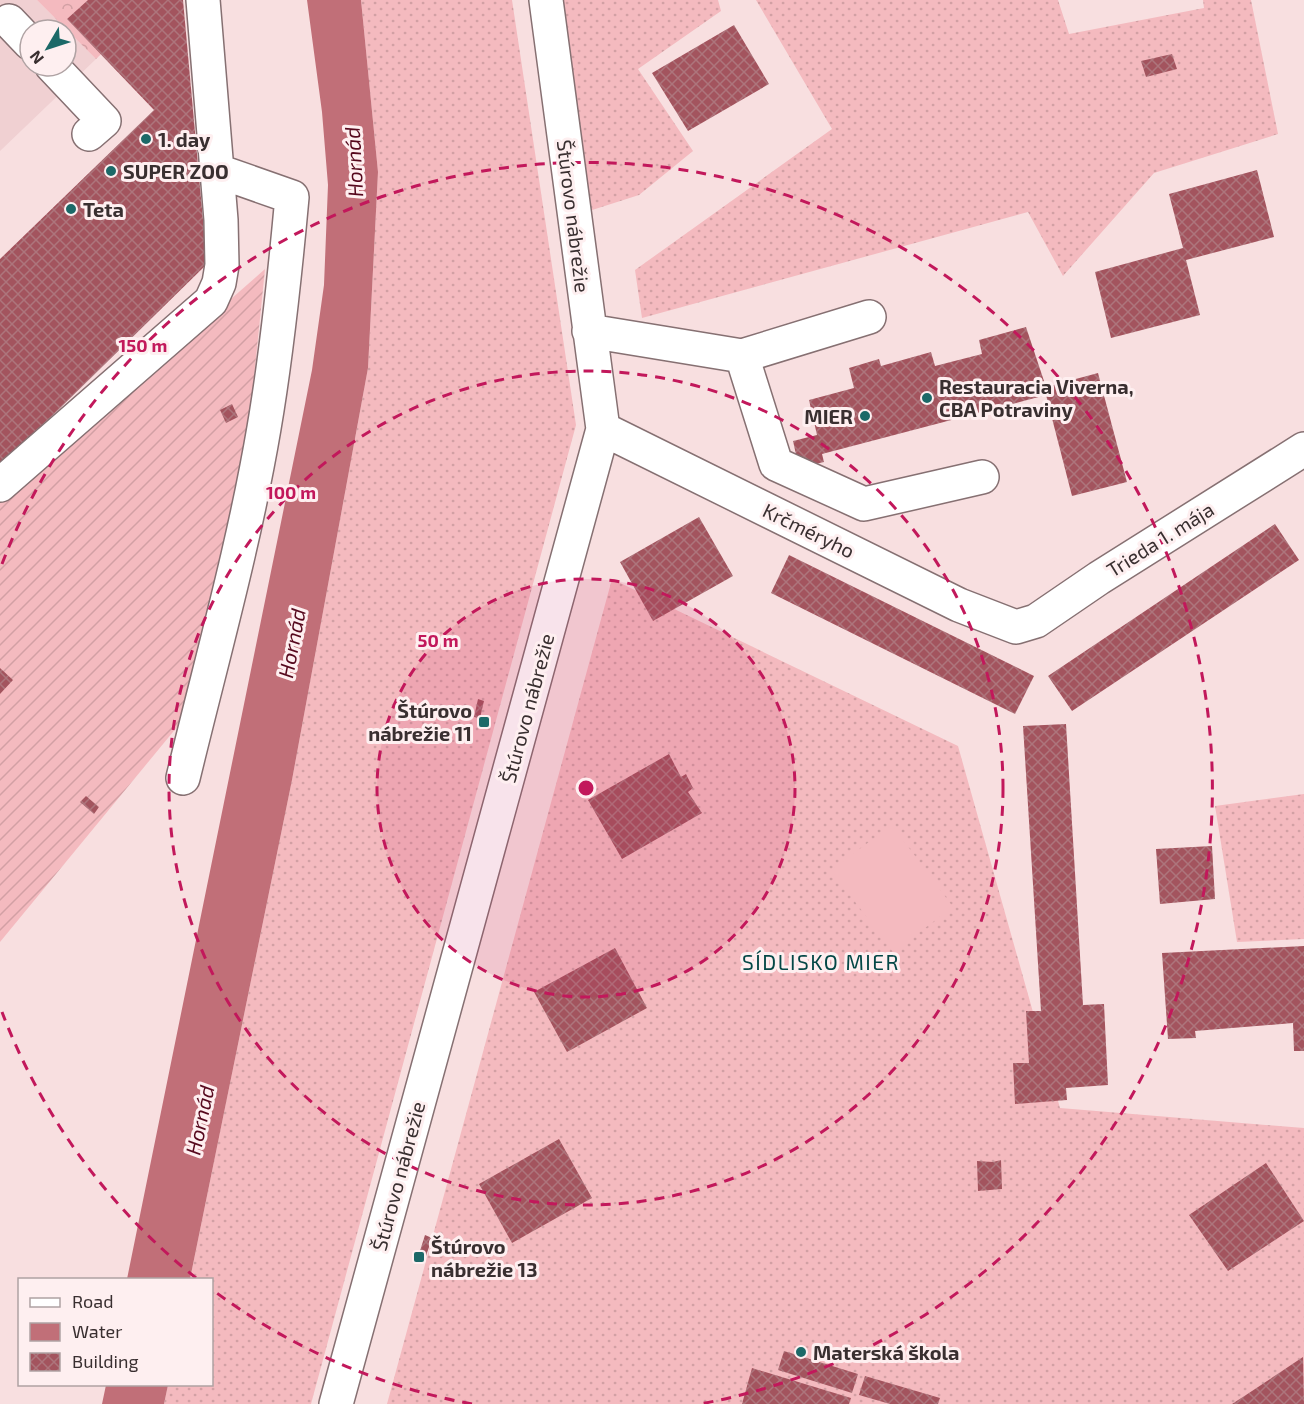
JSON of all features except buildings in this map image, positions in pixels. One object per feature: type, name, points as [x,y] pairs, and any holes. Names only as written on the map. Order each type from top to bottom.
[{"type":"street","points":[[0,485],[211,301],[219,283],[222,265],[218,171],[203,0]]},
{"type":"street","name":"Štúrovo nábrežie","points":[[336,1404],[603,429],[546,0]]},
{"type":"street","points":[[63,78],[104,121],[89,134]]},
{"type":"street","points":[[183,778],[240,543],[264,428],[285,278],[292,197],[218,171]]},
{"type":"street","points":[[589,331],[742,356],[869,317]]},
{"type":"street","points":[[742,356],[776,464],[864,504],[982,477]]},
{"type":"street","name":"Krčméryho","points":[[603,429],[959,605],[1016,627]]},
{"type":"street","name":"Trieda 1. mája","points":[[1016,627],[1036,621],[1099,578],[1304,449]]},
{"type":"shaded area","points":[[0,0],[37,0],[55,18],[18,18],[18,78],[76,78],[0,151]]},
{"type":"shaded area","points":[[78,41],[96,59],[78,76]]},
{"type":"green space","points":[[37,0],[157,0],[96,59],[78,41],[78,18],[55,18]]},
{"type":"green space","points":[[361,0],[512,0],[576,425],[311,1404],[164,1404],[168,1386],[213,1386],[213,1278],[190,1278],[292,780],[368,368],[378,172]]},
{"type":"green space","points":[[553,0],[718,0],[721,11],[638,69],[693,151],[639,195],[589,211]]},
{"type":"green space","points":[[756,0],[1058,0],[1069,34],[1204,8],[1203,0],[1251,0],[1278,134],[1154,173],[1063,276],[1028,212],[642,318],[635,270],[832,129]]},
{"type":"green space","points":[[265,269],[247,447],[220,614],[182,721],[0,942],[0,502]]},
{"type":"green space","points":[[612,579],[958,746],[1060,1108],[1304,1128],[1304,1404],[387,1404]]},
{"type":"green space","points":[[1304,794],[1304,939],[1237,942],[1215,806]]},
{"type":"green space","points":[[892,825],[953,907],[893,952],[831,870]]},
{"type":"water","name":"Hornád","points":[[307,0],[361,0],[378,172],[368,368],[292,780],[190,1278],[127,1278],[312,370],[324,285],[328,185],[322,112]]},
{"type":"water","points":[[106,1386],[168,1386],[164,1404],[102,1404]]},
{"type":"place","name":"1. day","points":[[146,139]]},
{"type":"place","name":"SUPER ZOO","points":[[111,171]]},
{"type":"place","name":"Teta","points":[[71,209]]},
{"type":"place","name":"Restauracia Viverna, CBA Potraviny","points":[[927,398]]},
{"type":"place","name":"MIER","points":[[865,416]]},
{"type":"place","name":"Štúrovo nábrežie 11","points":[[484,722]]},
{"type":"place","name":"Štúrovo nábrežie 13","points":[[419,1257]]},
{"type":"place","name":"Materská škola","points":[[801,1352]]},
{"type":"district","name":"SÍDLISKO MIER","points":[[821,961]]}]
